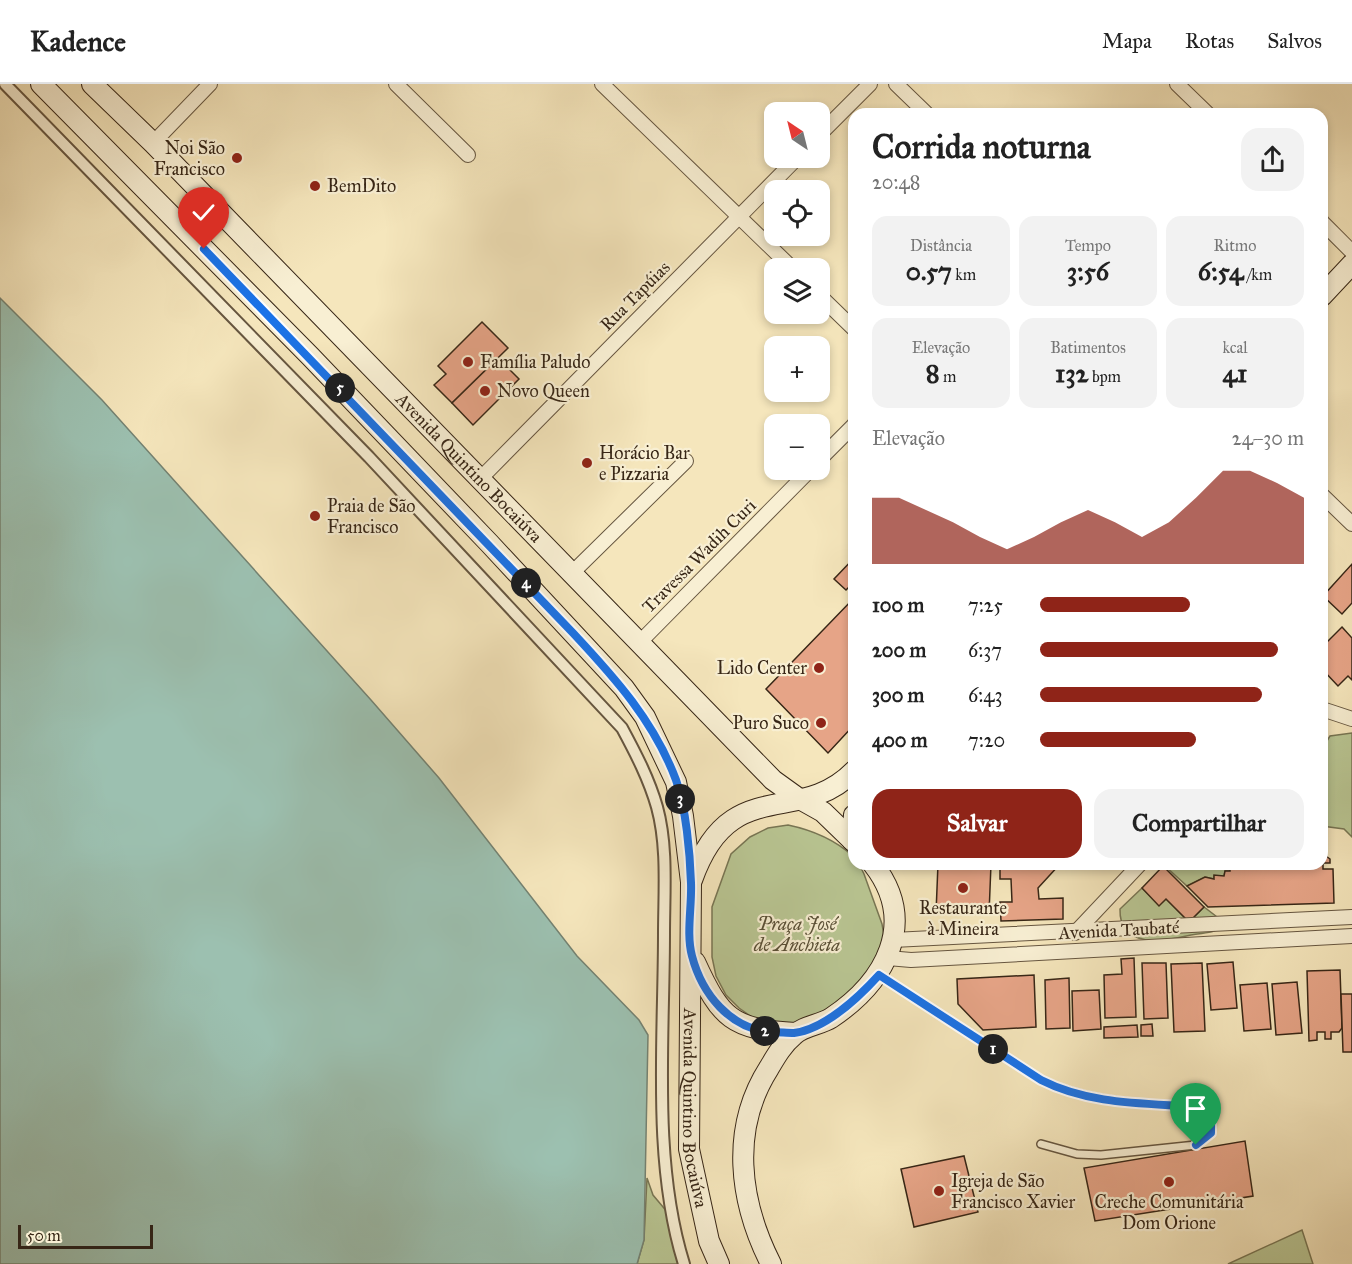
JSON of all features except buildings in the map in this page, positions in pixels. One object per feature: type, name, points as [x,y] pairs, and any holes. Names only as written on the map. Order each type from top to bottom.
[{"type":"main road","name":"Avenida Quintino Bocaiúva","points":[[41,84],[310,356],[624,688],[660,743],[676,782],[691,882],[689,1149],[709,1241],[719,1264]]},
{"type":"main road","name":"Avenida Quintino Bocaiúva","points":[[92,84],[153,143],[481,478],[773,780],[823,812],[848,836]]},
{"type":"main road","points":[[1328,290],[1352,264]]},
{"type":"main road","points":[[691,882],[699,861],[711,840],[738,815],[798,798],[844,781],[848,777]]},
{"type":"main road","points":[[771,1264],[753,1222],[746,1195],[742,1160],[744,1130],[759,1083],[781,1048],[795,1033],[829,1019],[862,993],[887,958],[893,909],[887,886],[877,870]]},
{"type":"main road","points":[[692,955],[720,1008],[738,1024],[766,1031],[795,1033]]},
{"type":"street","points":[[5,84],[369,457],[622,728],[645,771],[658,808],[663,850],[666,1171],[684,1264]]},
{"type":"street","points":[[153,143],[210,84]]},
{"type":"street","points":[[396,84],[468,155]]},
{"type":"street","points":[[602,84],[781,258]]},
{"type":"street","points":[[830,124],[870,84]]},
{"type":"street","points":[[896,84],[921,108]]},
{"type":"street","points":[[1177,84],[1203,108]]},
{"type":"street","name":"Rua Tapúias","points":[[481,478],[787,168]]},
{"type":"street","points":[[1328,228],[1352,252]]},
{"type":"street","points":[[830,306],[848,323]]},
{"type":"street","points":[[830,449],[848,431]]},
{"type":"street","points":[[572,573],[686,461]]},
{"type":"street","name":"Travessa Wadih Curi","points":[[640,642],[800,480]]},
{"type":"street","points":[[1328,501],[1352,524]]},
{"type":"street","points":[[1328,711],[1352,718]]},
{"type":"street","points":[[1075,933],[1134,870]]},
{"type":"street","name":"Avenida Taubaté","points":[[887,958],[1075,933],[1352,917]]},
{"type":"street","name":"Avenida Taubaté","points":[[887,958],[911,960],[1352,936]]},
{"type":"lane","points":[[887,958],[1041,1080],[1065,1092],[1092,1098],[1198,1107],[1211,1118],[1211,1133],[1196,1145],[1101,1155],[1077,1154],[1041,1144]]},
{"type":"green space","points":[[1352,733],[1352,837],[1344,829],[1328,827],[1328,739],[1330,736]]},
{"type":"green space","name":"Praça José de Anchieta","points":[[788,825],[806,830],[823,836],[848,852],[848,870],[862,870],[864,874],[882,924],[886,948],[850,1000],[792,1026],[756,1020],[739,1008],[726,995],[716,976],[712,957],[712,907],[731,854],[750,837],[768,828]]},
{"type":"green space","points":[[1169,870],[1230,870],[1225,871],[1224,876],[1214,876],[1214,879],[1205,877],[1187,886]]},
{"type":"green space","points":[[1142,888],[1159,905],[1166,899],[1189,922],[1204,907],[1225,923],[1214,931],[1169,939],[1145,940],[1135,937],[1127,931],[1122,922],[1120,909]]},
{"type":"green space","points":[[647,1178],[653,1195],[674,1220],[684,1264],[637,1264],[644,1240]]},
{"type":"green space","points":[[1302,1230],[1313,1264],[1228,1264]]},
{"type":"shaded area","points":[[0,298],[102,400],[371,700],[439,778],[577,956],[639,1020],[648,1035],[644,1240],[637,1264],[0,1264]]},
{"type":"place","name":"Noi São Francisco","points":[[237,158]]},
{"type":"place","name":"BemDito","points":[[315,186]]},
{"type":"place","name":"Família Paludo","points":[[468,362]]},
{"type":"place","name":"Novo Queen","points":[[485,391]]},
{"type":"place","name":"Horácio Bar e Pizzaria","points":[[587,463]]},
{"type":"place","name":"Praia de São Francisco","points":[[315,516]]},
{"type":"place","name":"Lido Center","points":[[819,668]]},
{"type":"place","name":"Puro Suco","points":[[821,723]]},
{"type":"place","name":"Restaurante à Mineira","points":[[963,888]]},
{"type":"place","name":"Creche Comunitária Dom Orione","points":[[1169,1182]]},
{"type":"place","name":"Igreja de São Francisco Xavier","points":[[939,1191]]},
{"type":"route","points":[[204,249],[489,543],[624,688],[645,717],[660,743],[676,782],[683,816],[691,882],[692,955],[705,985],[720,1008],[738,1024],[766,1031],[795,1033],[829,1019],[862,993],[879,975],[1041,1080],[1065,1092],[1092,1098],[1198,1107],[1211,1118],[1211,1133],[1196,1145]]}]
